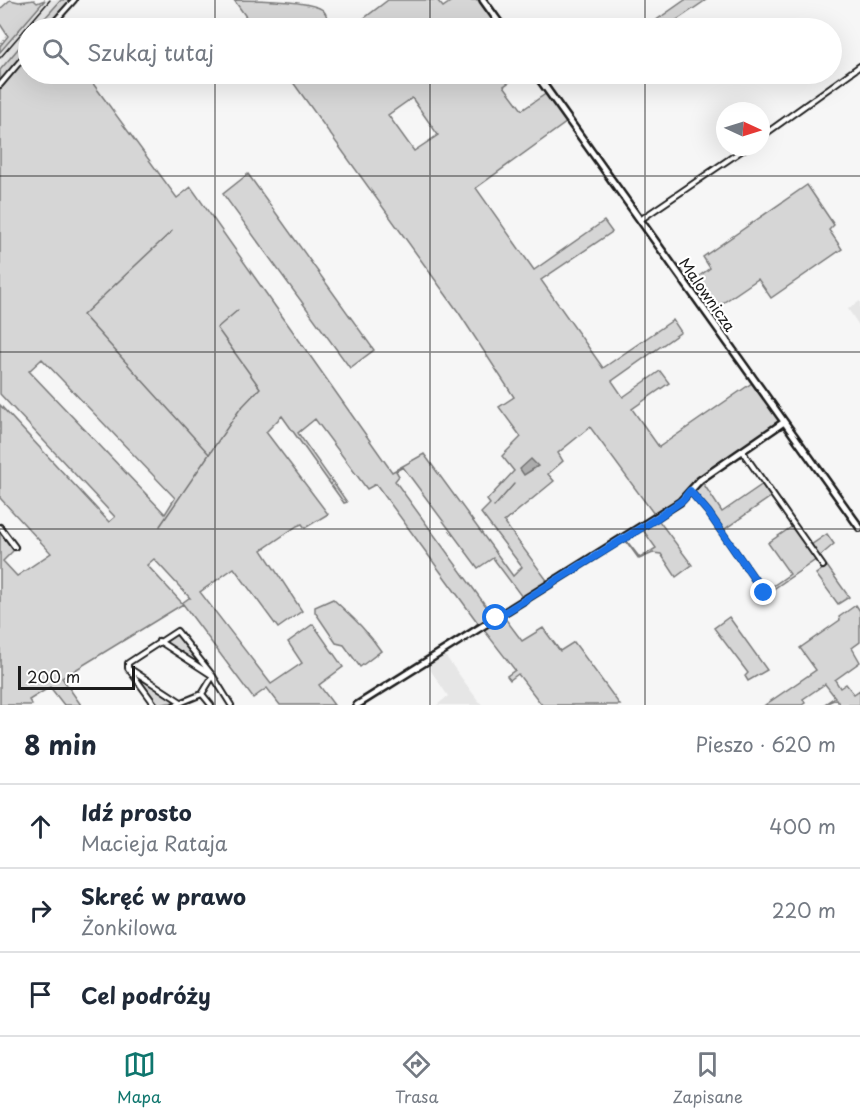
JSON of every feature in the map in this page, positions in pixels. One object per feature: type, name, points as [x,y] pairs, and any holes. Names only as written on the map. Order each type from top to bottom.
[{"type":"street","points":[[58,18],[74,0]]},
{"type":"street","points":[[483,0],[496,18]]},
{"type":"street","points":[[0,85],[18,64]]},
{"type":"street","points":[[842,79],[860,66]]},
{"type":"street","name":"Malownicza","points":[[543,84],[860,528]]},
{"type":"street","points":[[770,131],[835,84]]},
{"type":"street","points":[[640,220],[734,156]]},
{"type":"street","points":[[357,705],[657,518],[683,500],[701,478],[784,422]]},
{"type":"street","points":[[742,451],[824,566]]},
{"type":"street","points":[[690,491],[708,512],[764,593]]},
{"type":"street","points":[[0,527],[15,547]]},
{"type":"street","points":[[155,705],[128,668],[130,659],[174,632],[180,632],[213,676],[231,705]]},
{"type":"street","points":[[159,641],[213,676]]},
{"type":"street","points":[[128,668],[182,702]]},
{"type":"street","points":[[175,705],[202,694],[213,676]]},
{"type":"street","points":[[202,694],[211,705]]},
{"type":"shaded area","points":[[10,0],[19,2],[34,0],[37,3],[45,0],[29,18],[18,18],[18,31],[0,52],[0,46],[8,36],[0,24],[0,9]]},
{"type":"shaded area","points":[[45,0],[61,0],[45,18],[29,18]]},
{"type":"shaded area","points":[[61,0],[72,0],[56,18],[45,18]]},
{"type":"shaded area","points":[[234,0],[306,4],[323,10],[327,18],[247,18]]},
{"type":"shaded area","points":[[388,0],[437,0],[443,7],[453,0],[481,0],[494,18],[365,18]]},
{"type":"shaded area","points":[[685,0],[706,0],[680,18],[659,18]]},
{"type":"shaded area","points":[[18,31],[18,49],[0,70],[0,52]]},
{"type":"shaded area","points":[[18,49],[18,62],[0,83],[0,70]]},
{"type":"shaded area","points":[[18,66],[18,84],[93,84],[177,198],[191,187],[392,472],[424,454],[513,576],[522,567],[481,513],[490,504],[487,500],[514,471],[502,456],[521,437],[499,407],[514,397],[459,313],[294,84],[507,84],[504,86],[522,110],[547,93],[567,122],[476,188],[534,270],[604,221],[612,232],[541,280],[603,368],[673,320],[681,332],[612,381],[623,397],[660,371],[669,383],[632,409],[659,447],[752,383],[779,417],[778,422],[735,454],[679,501],[648,521],[647,519],[654,514],[590,427],[558,453],[563,461],[548,474],[554,481],[504,522],[549,583],[505,611],[502,610],[522,597],[493,558],[478,568],[403,467],[396,471],[399,476],[395,481],[494,617],[465,635],[478,623],[376,484],[367,489],[315,419],[298,433],[347,502],[344,503],[282,416],[266,432],[328,514],[305,528],[302,524],[297,526],[262,550],[302,611],[278,628],[234,568],[200,592],[271,684],[302,663],[288,642],[313,624],[343,667],[319,685],[334,705],[280,705],[267,688],[253,698],[183,604],[62,678],[81,705],[64,705],[50,687],[29,700],[32,705],[0,705],[0,529],[13,544],[13,551],[3,561],[17,576],[51,553],[0,498],[0,405],[109,522],[115,517],[0,394],[0,87]],"holes":[[[412,98],[438,135],[414,151],[388,115]],[[42,359],[175,498],[165,514],[29,371]],[[154,559],[190,598],[182,603],[147,565]]]},
{"type":"shaded area","points":[[248,174],[374,350],[350,368],[223,194]]},
{"type":"shaded area","points":[[807,185],[834,225],[829,230],[842,249],[771,298],[758,279],[711,311],[690,283],[710,268],[703,257]]},
{"type":"shaded area","points":[[860,301],[860,327],[848,309]]},
{"type":"shaded area","points":[[531,459],[538,466],[524,475],[520,469]]},
{"type":"shaded area","points":[[701,480],[722,512],[763,484],[772,496],[725,529],[724,536],[694,493]]},
{"type":"shaded area","points":[[664,515],[666,516],[659,521],[692,565],[676,577],[661,554],[653,553],[639,559],[626,540],[640,558],[656,548],[643,530],[637,532]]},
{"type":"shaded area","points":[[793,526],[817,559],[769,592],[767,590],[790,574],[768,543]]},
{"type":"shaded area","points":[[827,534],[834,544],[819,557],[811,545]]},
{"type":"shaded area","points":[[827,566],[849,597],[838,604],[816,574]]},
{"type":"shaded area","points":[[333,599],[353,618],[381,651],[360,667],[344,645],[336,643],[315,612],[315,607]]},
{"type":"shaded area","points":[[856,605],[860,611],[860,642],[852,648],[860,662],[835,680],[840,688],[846,684],[854,694],[860,690],[860,705],[840,705],[836,699],[823,705],[835,697],[825,684],[803,699],[805,703],[802,705],[765,705],[816,670],[800,648],[840,620],[839,617]]},
{"type":"shaded area","points":[[513,610],[504,617],[522,641],[543,628],[560,651],[574,642],[620,705],[542,705],[518,674],[510,680],[507,676],[515,670],[484,630],[477,632]]},
{"type":"shaded area","points":[[729,617],[767,670],[748,681],[745,676],[748,673],[714,628]]},
{"type":"shaded area","points":[[177,633],[204,667],[204,668],[165,643]]},
{"type":"shaded area","points":[[444,654],[482,705],[437,705],[448,696],[427,665]]},
{"type":"shaded area","points":[[140,677],[174,699],[175,702],[157,705],[138,679]]},
{"type":"waterway","points":[[172,231],[83,315],[209,454]]},
{"type":"waterway","points":[[160,526],[240,409],[260,388],[217,328],[238,310]]},
{"type":"waterway","points":[[494,507],[514,484]]},
{"type":"railway","points":[[34,18],[50,0]]},
{"type":"railway","points":[[0,58],[18,37]]},
{"type":"route","points":[[496,618],[657,518],[683,500],[690,491],[708,512],[736,556],[764,593]]}]
